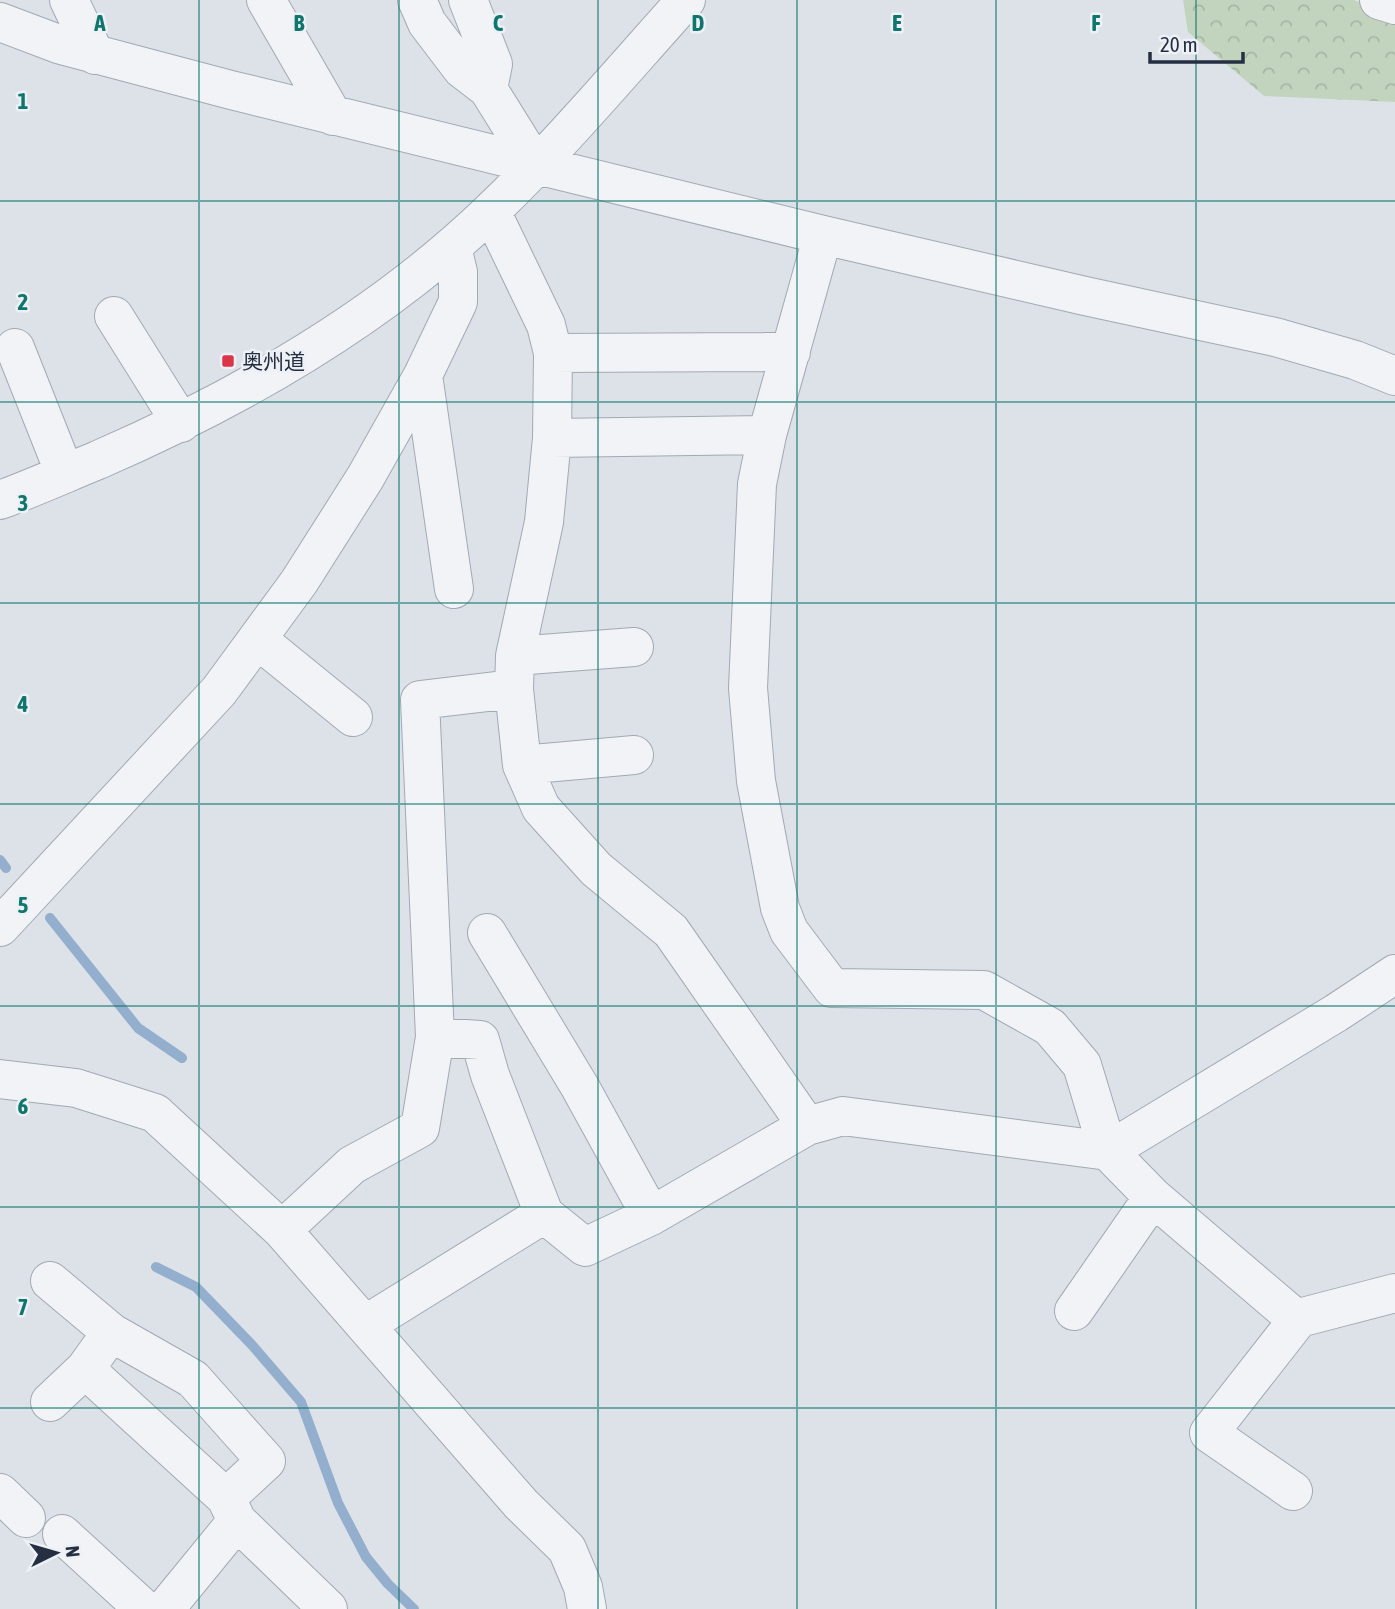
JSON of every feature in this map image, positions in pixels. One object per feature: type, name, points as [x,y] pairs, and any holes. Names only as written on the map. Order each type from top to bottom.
[{"type":"street","points":[[69,0],[95,55]]},
{"type":"street","points":[[266,0],[333,116]]},
{"type":"street","points":[[417,0],[427,23],[462,69],[488,89],[536,166]]},
{"type":"street","points":[[468,0],[493,64],[488,89]]},
{"type":"street","points":[[0,500],[181,423],[312,350],[390,297],[452,247],[536,166],[686,0]]},
{"type":"street","points":[[1379,0],[1395,5]]},
{"type":"street","points":[[0,22],[95,55],[333,116],[822,235],[1275,337],[1355,360],[1395,376]]},
{"type":"street","points":[[491,211],[547,325],[552,353],[552,438],[544,522],[515,673],[522,765],[541,807],[587,859],[671,931],[807,1126]]},
{"type":"street","points":[[822,235],[767,435],[757,484],[748,688],[756,781],[780,908],[789,931],[832,988],[984,990],[1050,1027],[1082,1065],[1108,1151],[1153,1197],[1299,1318]]},
{"type":"street","points":[[0,928],[219,691],[299,582],[365,478],[423,375],[458,302],[458,272],[452,247]]},
{"type":"street","points":[[114,316],[181,423]]},
{"type":"street","points":[[15,348],[65,474]]},
{"type":"street","points":[[552,353],[790,352]]},
{"type":"street","points":[[423,375],[454,589]]},
{"type":"street","points":[[552,438],[767,435]]},
{"type":"street","points":[[257,639],[353,717]]},
{"type":"street","points":[[282,1230],[352,1165],[420,1128],[435,1037],[419,700],[515,673],[634,647]]},
{"type":"street","points":[[522,765],[634,755]]},
{"type":"street","points":[[487,933],[580,1087],[651,1216]]},
{"type":"street","points":[[435,1037],[480,1040],[490,1075],[544,1214],[585,1247],[651,1216],[807,1126],[843,1116],[1108,1151],[1336,1013],[1395,974]]},
{"type":"street","points":[[0,1079],[76,1088],[155,1113],[282,1230],[521,1504],[567,1549],[583,1587],[587,1609]]},
{"type":"street","points":[[1074,1311],[1153,1197]]},
{"type":"street","points":[[365,1325],[544,1214]]},
{"type":"street","points":[[50,1281],[111,1333],[193,1379],[266,1461],[165,1609]]},
{"type":"street","points":[[1293,1491],[1209,1433],[1299,1318],[1395,1293]]},
{"type":"street","points":[[50,1402],[85,1369],[111,1333]]},
{"type":"street","points":[[85,1369],[232,1510],[328,1609]]},
{"type":"street","points":[[62,1534],[144,1609]]},
{"type":"green space","points":[[1183,0],[1353,0],[1395,13],[1395,102],[1264,96],[1188,32]]},
{"type":"waterway","points":[[0,860],[6,868]]},
{"type":"waterway","points":[[50,918],[138,1028],[182,1058]]},
{"type":"waterway","points":[[156,1267],[196,1287],[252,1345],[301,1402],[338,1503],[366,1557],[388,1584],[414,1609]]},
{"type":"place","name":"奥州道","points":[[228,361]]}]
